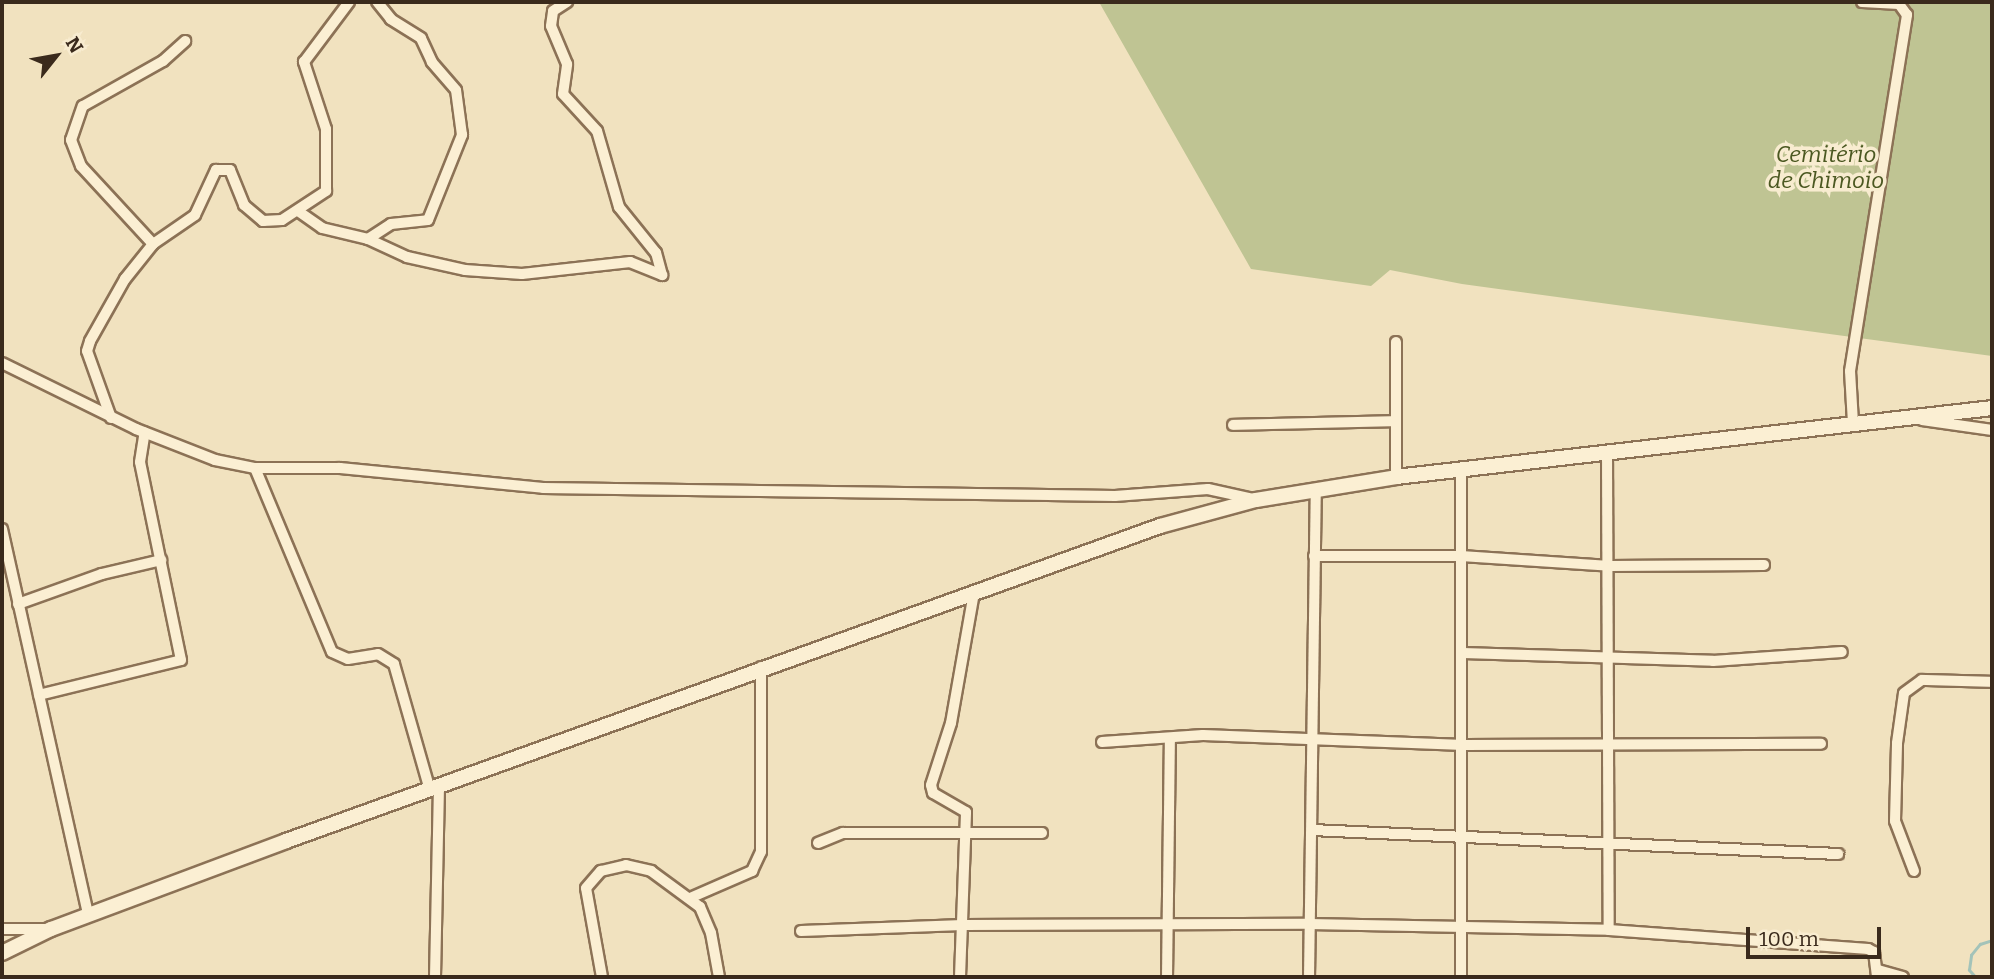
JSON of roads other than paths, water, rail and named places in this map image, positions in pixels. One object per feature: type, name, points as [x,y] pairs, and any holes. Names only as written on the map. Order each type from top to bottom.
[{"type":"street","points":[[111,418],[87,351],[90,341],[125,279],[153,244],[195,215],[209,177],[222,167],[235,176],[244,205],[254,216],[272,221],[298,211],[321,197],[327,185],[323,110],[304,62],[349,2]]},
{"type":"street","points":[[368,239],[391,225],[428,220],[462,135],[456,90],[432,62],[421,38],[391,19],[377,2]]},
{"type":"street","points":[[298,211],[322,228],[368,239],[407,257],[477,271],[522,274],[630,262],[662,275],[651,246],[619,207],[597,131],[563,94],[567,64],[551,26],[553,11],[567,2]]},
{"type":"street","points":[[1853,423],[1850,371],[1907,15],[1899,4],[1862,2]]},
{"type":"street","points":[[153,244],[81,166],[71,140],[83,106],[163,61],[185,41]]},
{"type":"street","points":[[1396,342],[1396,477]]},
{"type":"street","points":[[3,366],[145,432],[215,460],[256,468],[340,468],[530,488],[1115,496],[1208,489],[1256,500]]},
{"type":"street","points":[[2,954],[51,929],[88,915],[761,667],[1098,545],[1256,500],[1396,477],[1992,408]]},
{"type":"street","points":[[1911,419],[1992,430]]},
{"type":"street","points":[[1233,425],[1269,420],[1396,421]]},
{"type":"street","points":[[39,695],[181,660],[140,463],[145,432]]},
{"type":"street","points":[[1607,452],[1611,747],[1609,930]]},
{"type":"street","points":[[256,468],[332,652],[348,659],[378,654],[394,664],[435,788],[435,977]]},
{"type":"street","points":[[1461,470],[1465,745],[1461,977]]},
{"type":"street","points":[[1309,977],[1316,490]]},
{"type":"street","points":[[2,529],[88,915]]},
{"type":"street","points":[[1314,556],[1461,556],[1609,566],[1764,565]]},
{"type":"street","points":[[18,604],[102,574],[161,560]]},
{"type":"street","points":[[960,977],[958,945],[963,925],[966,810],[933,793],[931,785],[951,723],[974,592]]},
{"type":"street","points":[[1463,653],[1608,655],[1713,661],[1842,652]]},
{"type":"street","points":[[690,898],[752,872],[761,852],[761,667]]},
{"type":"street","points":[[1914,871],[1895,821],[1897,743],[1904,693],[1922,680],[1992,682]]},
{"type":"street","points":[[1102,742],[1170,740],[1202,735],[1465,745],[1611,747],[1821,744]]},
{"type":"street","points":[[1167,977],[1170,740]]},
{"type":"street","points":[[1312,830],[1608,841],[1838,854]]},
{"type":"street","points":[[818,843],[843,833],[1042,833]]},
{"type":"street","points":[[602,977],[586,888],[590,880],[614,866],[642,867],[690,898],[707,919],[719,977]]},
{"type":"street","points":[[801,931],[963,925],[1309,924],[1609,930],[1868,949],[1874,952],[1877,974],[1903,977]]},
{"type":"street","points":[[2,929],[51,929]]},
{"type":"waterway","points":[[1975,977],[1969,970],[1971,955],[1980,944],[1992,940]]},
{"type":"park label","name":"Cemitério de Chimoio","points":[[1826,167]]}]
